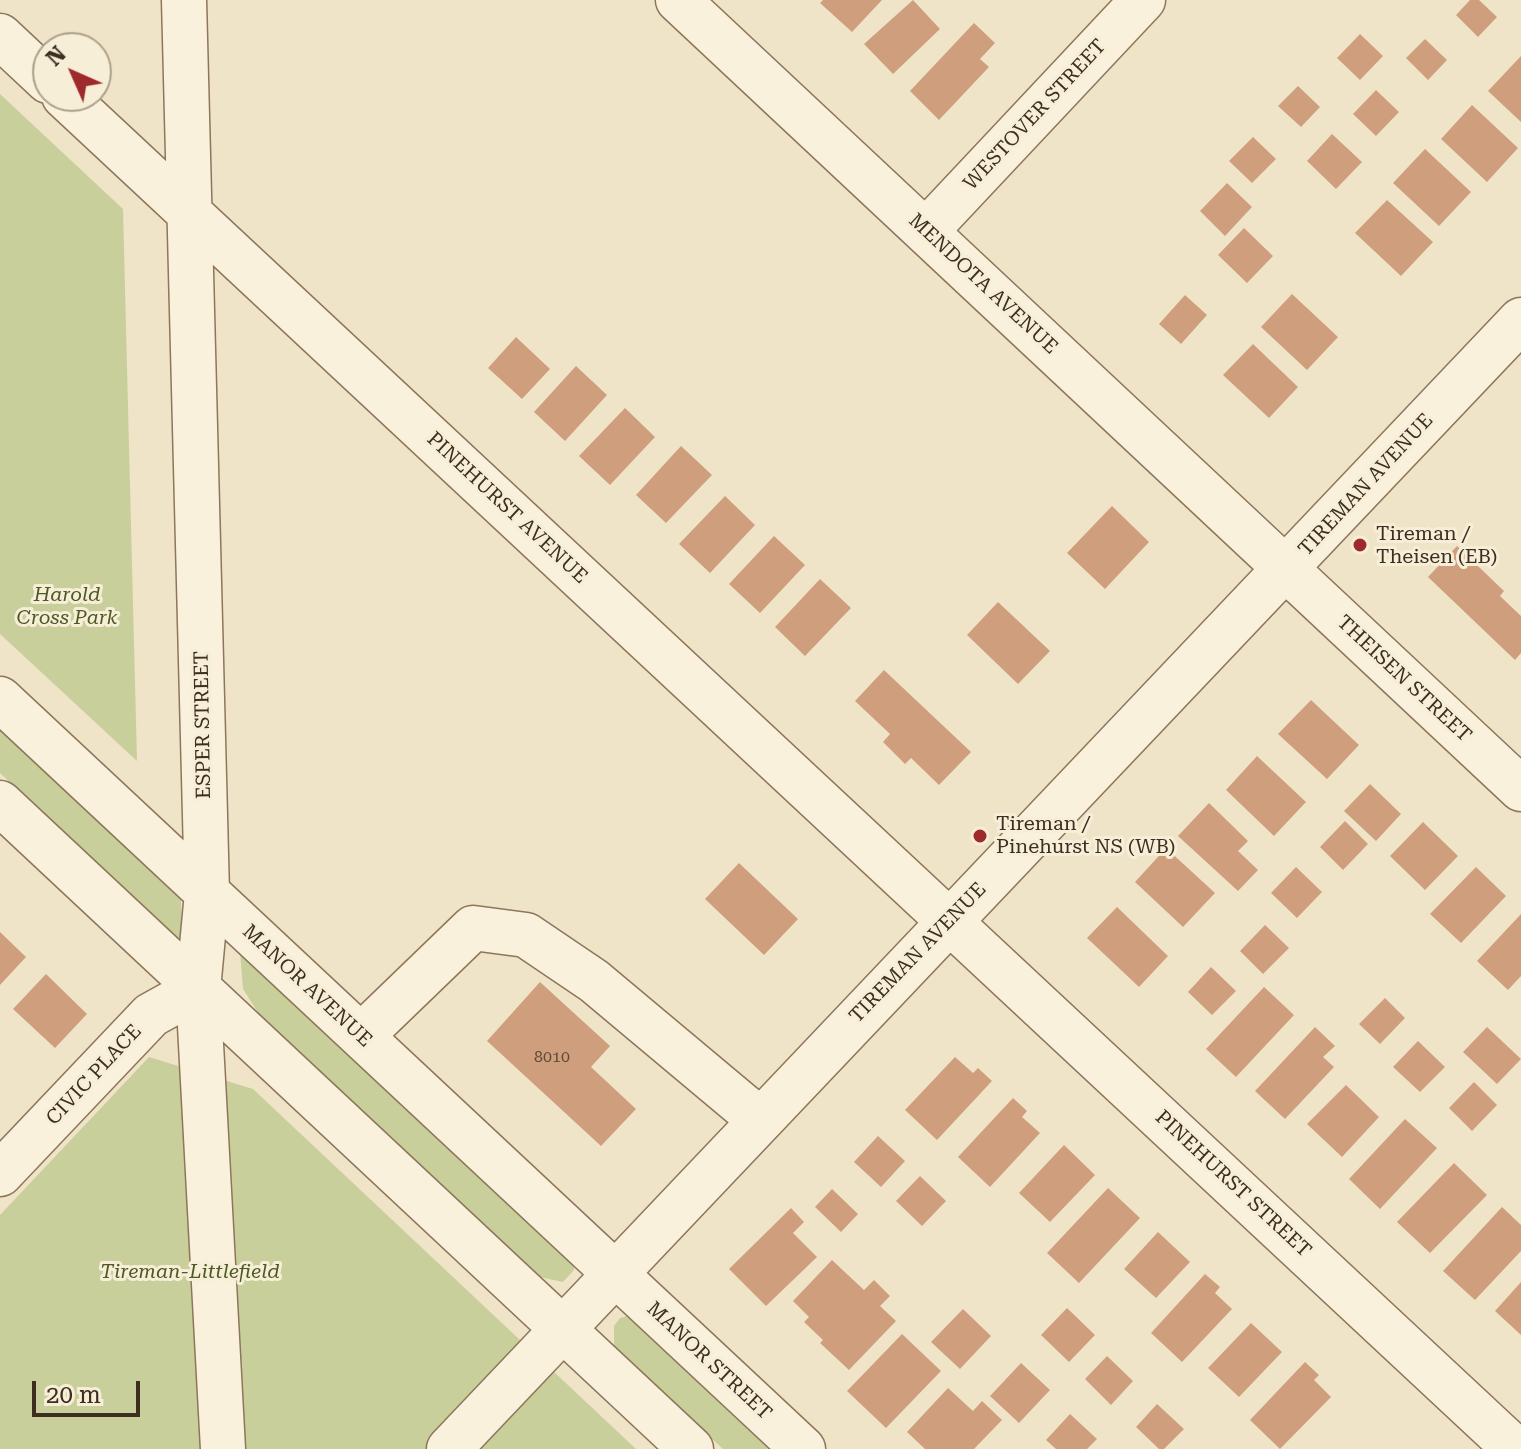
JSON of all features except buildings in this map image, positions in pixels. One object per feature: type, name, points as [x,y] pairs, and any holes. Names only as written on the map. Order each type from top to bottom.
[{"type":"street","name":"ESPER STREET","points":[[184,0],[207,893],[198,989],[223,1449]]},
{"type":"street","name":"MENDOTA AVENUE","points":[[678,0],[1287,569]]},
{"type":"street","name":"WESTOVER STREET","points":[[926,231],[1143,0]]},
{"type":"street","points":[[0,36],[32,66]]},
{"type":"street","name":"PINEHURST AVENUE","points":[[81,112],[950,919]]},
{"type":"street","name":"TIREMAN AVENUE","points":[[449,1449],[1521,320]]},
{"type":"street","name":"THEISEN STREET","points":[[1287,569],[1521,789]]},
{"type":"street","name":"MANOR AVENUE","points":[[0,699],[615,1273]]},
{"type":"street","points":[[0,803],[691,1449]]},
{"type":"street","name":"PINEHURST STREET","points":[[950,919],[1515,1449]]},
{"type":"street","points":[[361,1036],[473,928],[526,935],[594,981],[760,1120]]},
{"type":"street","name":"CIVIC PLACE","points":[[0,1174],[151,1015],[198,989]]},
{"type":"street","name":"MANOR STREET","points":[[615,1273],[803,1449]]},
{"type":"green space","name":"Harold Cross Park","points":[[0,94],[123,209],[137,761],[0,634]]},
{"type":"green space","points":[[0,720],[173,883],[181,899],[182,937],[177,938],[0,773]]},
{"type":"green space","points":[[240,951],[572,1254],[574,1270],[563,1282],[540,1277],[259,1014],[243,989]]},
{"type":"green space","name":"Tireman-Littlefield","points":[[149,1057],[253,1089],[636,1449],[0,1449],[0,1215]]},
{"type":"green space","points":[[631,1315],[781,1449],[723,1449],[614,1348],[614,1326],[620,1318]]},
{"type":"place","name":"Tireman / Theisen (EB)","points":[[1360,545]]},
{"type":"place","name":"Tireman / Pinehurst NS (WB)","points":[[980,836]]}]
